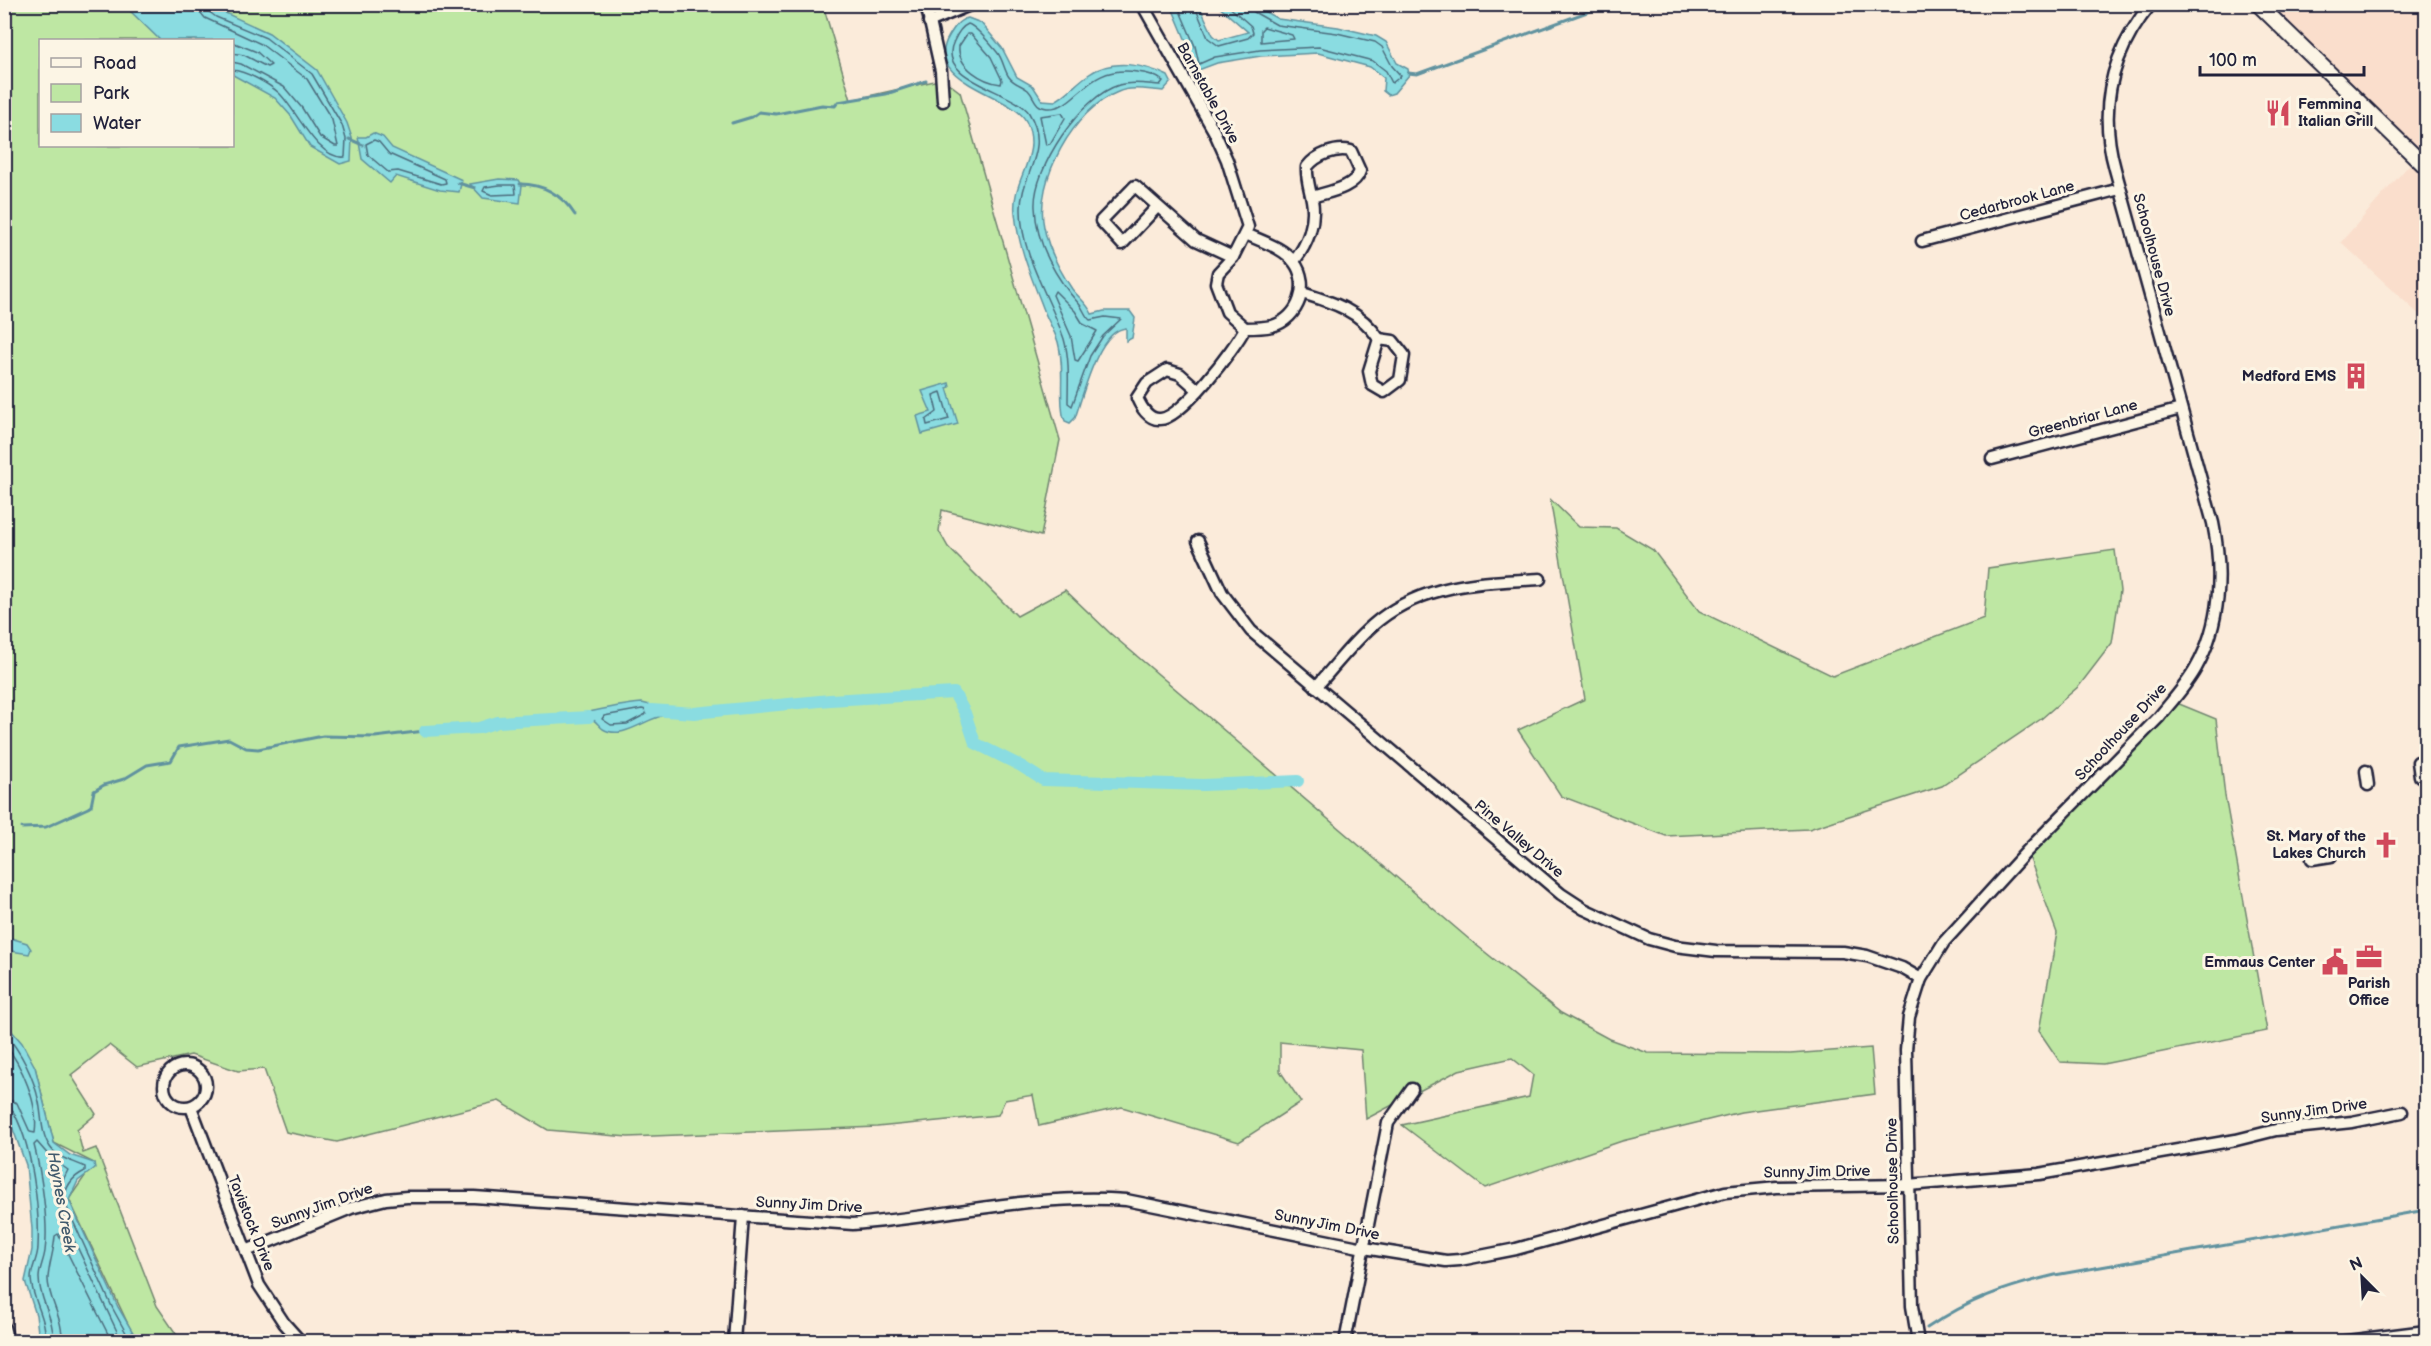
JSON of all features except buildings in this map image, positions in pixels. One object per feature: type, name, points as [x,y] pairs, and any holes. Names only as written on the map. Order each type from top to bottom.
[{"type":"main road","points":[[2258,4],[2427,167]]},
{"type":"street","points":[[926,4],[928,22],[944,86],[943,101]]},
{"type":"street","points":[[928,22],[972,4]]},
{"type":"street","name":"Barnstable Drive","points":[[1142,4],[1221,145],[1248,227],[1246,234]]},
{"type":"street","name":"Schoolhouse Drive","points":[[1918,1341],[1912,1306],[1906,1034],[1921,979],[1934,956],[1968,914],[2159,717],[2184,686],[2205,651],[2217,605],[2220,582],[2216,540],[2120,189],[2107,131],[2109,87],[2122,48],[2151,4]]},
{"type":"street","points":[[1294,261],[1308,243],[1314,208],[1306,175],[1307,167],[1313,160],[1344,149],[1351,151],[1360,171],[1358,178],[1351,184],[1312,197]]},
{"type":"street","points":[[1157,207],[1122,244],[1101,221],[1135,186],[1196,240],[1233,257]]},
{"type":"street","name":"Cedarbrook Lane","points":[[1922,241],[2120,189]]},
{"type":"street","points":[[1246,234],[1283,252],[1294,261],[1302,283],[1302,292],[1296,308],[1286,320],[1273,326],[1245,328],[1227,312],[1216,283],[1218,273],[1233,257],[1246,234]]},
{"type":"street","points":[[1302,292],[1359,316],[1369,324],[1379,339],[1394,341],[1404,355],[1400,380],[1384,392],[1372,385],[1369,371],[1379,339]]},
{"type":"street","points":[[1198,390],[1180,374],[1167,369],[1140,390],[1137,398],[1149,416],[1157,420],[1164,419],[1198,390],[1223,363],[1245,328]]},
{"type":"street","name":"Greenbriar Lane","points":[[1992,459],[2181,409]]},
{"type":"street","name":"Pine Valley Drive","points":[[1198,541],[1212,574],[1234,611],[1251,631],[1560,894],[1596,915],[1649,939],[1676,946],[1716,951],[1843,952],[1867,956],[1902,968],[1921,979]]},
{"type":"street","points":[[1316,687],[1366,632],[1411,600],[1456,585],[1540,579]]},
{"type":"street","points":[[2418,762],[2420,776]]},
{"type":"street","points":[[2366,771],[2368,785]]},
{"type":"street","points":[[2312,859],[2331,856]]},
{"type":"street","points":[[185,1064],[198,1068],[206,1079],[207,1086],[202,1099],[191,1107],[176,1106],[166,1096],[164,1082],[172,1069],[185,1064]]},
{"type":"street","points":[[1345,1341],[1388,1123],[1412,1089]]},
{"type":"street","name":"Tavistock Drive","points":[[191,1107],[246,1251],[267,1298],[301,1341]]},
{"type":"street","name":"Sunny Jim Drive","points":[[246,1251],[351,1209],[386,1199],[406,1197],[474,1197],[853,1224],[893,1222],[1037,1200],[1109,1198],[1175,1208],[1364,1248],[1446,1261],[1516,1249],[1725,1192],[1778,1186],[1908,1185],[2039,1174],[2236,1140],[2276,1130],[2352,1122],[2402,1112]]},
{"type":"street","points":[[734,1341],[743,1216]]},
{"type":"street","points":[[4,1327],[8,1341]]},
{"type":"street","points":[[2339,1341],[2427,1330]]},
{"type":"shaded area","points":[[2262,4],[2426,5],[2426,321],[2341,242],[2416,157]]},
{"type":"green space","points":[[5,5],[823,5],[851,100],[943,79],[960,92],[1060,440],[1041,536],[942,510],[939,531],[948,547],[1017,616],[1065,590],[1111,634],[1470,940],[1561,1013],[1609,1039],[1648,1053],[1790,1054],[1871,1048],[1875,1094],[1741,1112],[1622,1141],[1485,1188],[1402,1125],[1529,1097],[1533,1075],[1512,1058],[1459,1070],[1366,1119],[1361,1050],[1280,1042],[1280,1071],[1301,1102],[1239,1142],[1122,1107],[1039,1126],[1033,1095],[1005,1100],[998,1115],[877,1127],[628,1137],[548,1130],[499,1101],[337,1142],[286,1132],[264,1069],[238,1071],[191,1055],[137,1067],[109,1045],[71,1075],[96,1114],[77,1130],[83,1153],[96,1148],[157,1306],[181,1341],[136,1341],[69,1199],[94,1163],[54,1143],[35,1067],[5,1021],[5,951],[28,949],[5,943]]},
{"type":"green space","points":[[1550,499],[1579,527],[1616,528],[1653,550],[1699,611],[1833,676],[1984,618],[1988,568],[2115,550],[2120,591],[2112,643],[2079,686],[2041,719],[1942,786],[1809,829],[1666,836],[1561,796],[1518,730],[1585,699]]},
{"type":"green space","points":[[2172,701],[2216,719],[2225,796],[2267,1031],[2103,1064],[2060,1062],[2039,1031],[2057,933],[2027,851]]},
{"type":"water","points":[[124,5],[208,5],[269,33],[317,70],[347,123],[352,138],[351,161],[340,164],[310,147],[291,116],[275,98],[234,76],[234,39],[159,39]]},
{"type":"water","points":[[1171,5],[1199,5],[1213,35],[1219,40],[1248,32],[1217,5],[1253,5],[1278,19],[1338,27],[1376,36],[1386,42],[1397,63],[1408,69],[1409,75],[1394,93],[1388,95],[1383,91],[1384,78],[1370,67],[1318,53],[1261,56],[1217,63],[1196,71],[1192,67],[1189,48]]},
{"type":"water","points":[[968,18],[981,23],[1002,48],[1017,77],[1033,86],[1042,100],[1055,101],[1084,78],[1107,66],[1128,65],[1149,68],[1168,76],[1171,82],[1163,91],[1123,90],[1102,101],[1086,114],[1061,149],[1051,169],[1045,189],[1044,227],[1048,243],[1072,289],[1092,314],[1104,311],[1130,311],[1135,318],[1132,338],[1126,341],[1126,328],[1116,332],[1107,340],[1087,380],[1075,418],[1070,423],[1065,421],[1063,415],[1058,342],[1031,276],[1015,213],[1017,189],[1029,157],[1030,134],[1026,121],[1018,112],[972,86],[948,65],[944,52],[949,36],[959,22]]},
{"type":"water","points":[[373,133],[383,137],[392,148],[462,180],[459,192],[440,190],[396,176],[390,183],[362,159],[358,137],[366,137]]},
{"type":"water","points":[[499,179],[519,180],[522,185],[520,203],[483,198],[470,184]]},
{"type":"water","points":[[949,383],[950,387],[947,388],[958,424],[922,434],[917,416],[931,412],[922,391]]},
{"type":"water","points":[[642,703],[666,709],[666,715],[619,732],[603,729],[592,719],[575,722],[575,715]]},
{"type":"water","points":[[4,936],[27,943],[31,949],[29,954],[5,950]]},
{"type":"water","name":"Haynes Creek","points":[[4,1022],[22,1043],[35,1067],[54,1143],[70,1155],[94,1163],[95,1168],[78,1181],[69,1200],[118,1307],[138,1341],[39,1341],[36,1315],[25,1281],[32,1250],[26,1165],[5,1107]]},
{"type":"waterway","points":[[1408,73],[1417,74],[1609,4]]},
{"type":"waterway","points":[[732,123],[752,117],[759,112],[776,114],[822,105],[835,106],[838,102],[886,94],[926,81]]},
{"type":"waterway","points":[[349,139],[363,145]]},
{"type":"waterway","points":[[458,183],[475,188]]},
{"type":"waterway","points":[[520,184],[537,186],[552,192],[575,215]]},
{"type":"waterway","points":[[651,710],[694,713],[830,700],[954,693],[965,713],[975,743],[1043,780],[1203,785],[1298,781]]},
{"type":"waterway","points":[[425,731],[479,728],[498,722],[589,717]]},
{"type":"waterway","points":[[22,828],[46,827],[88,808],[91,806],[94,791],[104,785],[124,779],[147,765],[171,761],[179,747],[229,739],[246,748],[258,749],[323,736],[375,737],[425,731]]},
{"type":"waterway","points":[[1927,1328],[1958,1309],[1988,1295],[2055,1275],[2426,1210]]},
{"type":"waterway","points":[[1907,1342],[1911,1339]]},
{"type":"place","name":"Femmina Italian Grill","points":[[2278,113]]},
{"type":"place","name":"Medford EMS","points":[[2356,376]]},
{"type":"place","name":"St. Mary of the Lakes Church","points":[[2386,845]]},
{"type":"place","name":"Parish Office","points":[[2369,957]]},
{"type":"place","name":"Emmaus Center","points":[[2335,962]]}]
